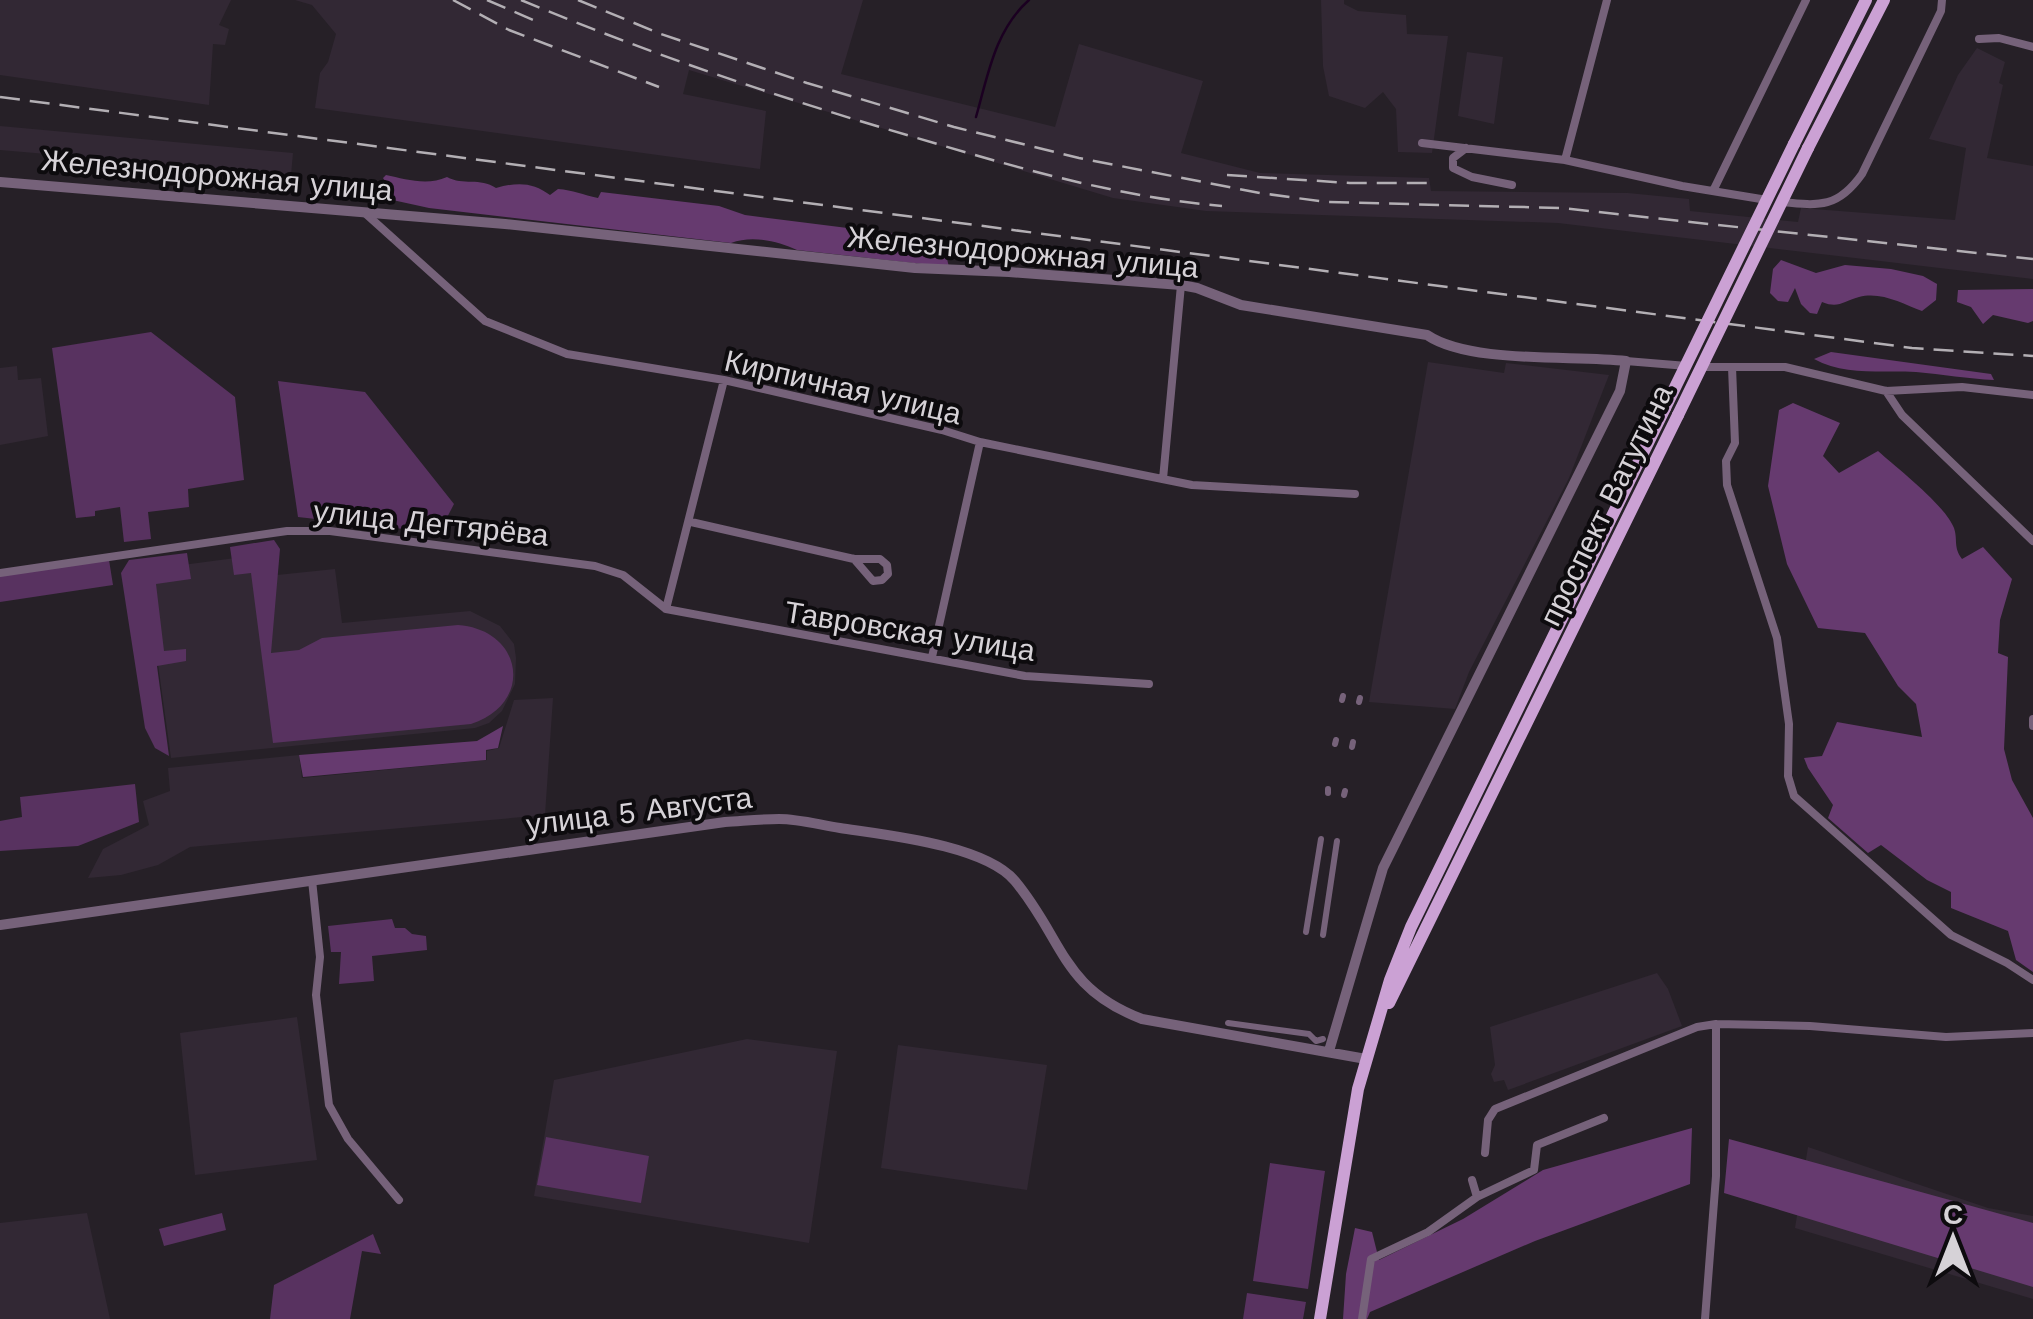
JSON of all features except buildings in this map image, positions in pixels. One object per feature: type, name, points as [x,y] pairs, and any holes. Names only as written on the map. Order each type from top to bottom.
[{"type":"main road","name":"проспект Ватутина","points":[[1320,1319],[1344,1163],[1374,1032],[1801,146],[1866,0]]},
{"type":"main road","name":"проспект Ватутина","points":[[1801,146],[1884,0]]},
{"type":"street","points":[[1566,160],[1607,0]]},
{"type":"street","points":[[1713,191],[1806,0]]},
{"type":"street","points":[[1422,143],[1566,160],[1713,191],[1818,206],[1838,199],[1862,174],[1933,27],[1942,0]]},
{"type":"street","points":[[1979,39],[1998,38],[2033,47]]},
{"type":"street","points":[[1466,148],[1453,158],[1453,168],[1472,178],[1512,185]]},
{"type":"street","name":"Железнодорожная улица","points":[[0,182],[505,224],[915,268],[1180,285],[1241,305],[1427,335],[1442,345],[1516,356],[1785,366],[1886,391],[1962,387],[2033,395]]},
{"type":"street","name":"Кирпичная улица","points":[[366,214],[484,321],[567,354],[724,380],[980,442],[1192,485],[1355,494]]},
{"type":"street","points":[[1163,478],[1180,285]]},
{"type":"street","points":[[1329,1051],[1383,868],[1620,391],[1626,361]]},
{"type":"street","points":[[1732,367],[1736,443],[1726,461],[1727,485],[1777,638],[1789,724],[1788,776],[1794,796],[1951,935],[2033,980]]},
{"type":"street","points":[[666,609],[724,380]]},
{"type":"street","points":[[1886,391],[1902,415],[2032,538]]},
{"type":"street","points":[[932,657],[980,442]]},
{"type":"street","points":[[691,522],[854,559]]},
{"type":"street","name":"улица Дегтярёва","points":[[0,573],[309,530],[594,566],[622,575],[666,609]]},
{"type":"street","name":"Тавровская улица","points":[[666,609],[1026,676],[1149,684]]},
{"type":"street","name":"улица 5 Августа","points":[[0,925],[725,822],[782,819],[939,845],[971,855],[1013,878],[1071,971],[1093,994],[1114,1008],[1142,1019],[1366,1059]]},
{"type":"street","points":[[1306,932],[1320,839]]},
{"type":"street","points":[[1323,935],[1337,842]]},
{"type":"street","points":[[312,880],[320,956],[316,996],[329,1106],[348,1139],[399,1200]]},
{"type":"street","points":[[1228,1023],[1309,1031],[1318,1041]]},
{"type":"street","points":[[1705,1319],[1716,1176],[1716,1024]]},
{"type":"street","points":[[1485,1152],[1488,1120],[1495,1110],[1697,1028],[1716,1024],[1810,1026],[1946,1037],[2033,1033]]},
{"type":"street","points":[[1362,1319],[1372,1259],[1428,1232],[1477,1197],[1534,1170],[1538,1144],[1604,1118]]},
{"type":"street","points":[[1472,1180],[1477,1197]]},
{"type":"shaded area","points":[[0,0],[231,0],[219,25],[229,29],[225,45],[213,44],[209,105],[0,75]]},
{"type":"shaded area","points":[[295,0],[863,0],[841,74],[1055,127],[1079,44],[1203,81],[1181,153],[1260,173],[1429,178],[1431,191],[1628,193],[1689,199],[1690,211],[1798,222],[1801,208],[1955,220],[1966,148],[1929,139],[1958,75],[1977,48],[2005,62],[1987,158],[2033,166],[2033,279],[1558,223],[1206,211],[1113,198],[689,70],[683,94],[766,111],[760,169],[315,108],[320,73],[328,62],[336,34],[312,5]]},
{"type":"shaded area","points":[[1321,0],[1344,0],[1344,4],[1358,11],[1406,15],[1407,34],[1448,36],[1432,153],[1398,152],[1396,109],[1383,92],[1365,108],[1329,96],[1323,66]]},
{"type":"shaded area","points":[[1467,52],[1503,57],[1494,124],[1458,116]]},
{"type":"shaded area","points":[[0,126],[293,153],[291,175],[0,150]]},
{"type":"shaded area","points":[[386,175],[424,181],[447,177],[496,188],[524,184],[550,195],[558,189],[598,198],[601,192],[719,206],[745,215],[943,240],[953,252],[947,259],[949,267],[797,250],[764,240],[731,243],[429,208],[388,199],[389,189],[383,178]]},
{"type":"shaded area","points":[[1781,260],[1816,273],[1845,265],[1923,276],[1937,284],[1936,300],[1922,311],[1892,299],[1867,296],[1837,305],[1822,302],[1817,314],[1810,313],[1801,304],[1795,288],[1788,302],[1778,301],[1770,293],[1773,269]]},
{"type":"shaded area","points":[[2033,289],[2033,321],[2028,323],[1993,315],[1983,324],[1971,307],[1957,302],[1958,290]]},
{"type":"shaded area","points":[[151,332],[235,397],[244,480],[188,489],[189,507],[148,512],[151,539],[124,542],[120,507],[76,518],[52,348]]},
{"type":"shaded area","points":[[1831,352],[1991,374],[1994,380],[1851,370],[1814,359]]},
{"type":"shaded area","points":[[1428,362],[1504,373],[1506,363],[1609,375],[1569,478],[1469,672],[1455,709],[1369,702]]},
{"type":"shaded area","points":[[17,366],[18,380],[41,378],[48,436],[0,445],[0,368]]},
{"type":"shaded area","points":[[278,381],[365,392],[454,504],[439,533],[298,517]]},
{"type":"shaded area","points":[[1793,403],[1840,423],[1823,456],[1839,473],[1878,451],[1920,487],[1949,519],[1962,559],[1983,547],[2012,579],[2000,620],[1998,653],[2008,657],[2004,749],[2012,780],[2033,818],[2033,972],[2016,960],[2008,931],[1951,908],[1951,892],[1927,880],[1881,845],[1868,853],[1828,818],[1833,805],[1804,758],[1822,756],[1837,722],[1922,737],[1916,704],[1898,686],[1865,633],[1818,628],[1787,564],[1768,486],[1779,410]]},
{"type":"shaded area","points":[[274,540],[280,549],[271,653],[299,650],[322,638],[458,625],[480,630],[497,640],[508,653],[512,685],[505,701],[471,724],[273,743],[251,573],[234,575],[230,547]]},
{"type":"shaded area","points":[[187,553],[191,579],[156,584],[164,651],[186,649],[186,661],[157,666],[169,756],[155,748],[145,728],[121,573],[129,560]]},
{"type":"shaded area","points":[[274,553],[277,575],[335,569],[342,623],[470,611],[500,626],[514,644],[516,658],[515,684],[502,711],[489,723],[475,728],[171,758],[145,570]]},
{"type":"shaded area","points":[[109,560],[113,585],[0,602],[0,576]]},
{"type":"shaded area","points":[[553,698],[545,815],[190,847],[158,865],[121,875],[88,878],[103,849],[149,825],[143,801],[170,791],[168,768],[299,755],[302,778],[487,760],[487,751],[499,748],[514,700]]},
{"type":"shaded area","points":[[503,726],[498,748],[486,750],[486,760],[303,777],[299,755],[477,741]]},
{"type":"shaded area","points":[[135,784],[139,822],[78,846],[0,851],[0,821],[22,817],[20,797]]},
{"type":"shaded area","points":[[392,919],[395,928],[426,936],[427,950],[372,956],[374,981],[339,984],[341,952],[331,952],[328,926]]},
{"type":"shaded area","points":[[1657,973],[1668,989],[1682,1026],[1508,1090],[1504,1080],[1494,1082],[1490,1027]]},
{"type":"shaded area","points":[[297,1017],[317,1160],[195,1175],[180,1033]]},
{"type":"shaded area","points":[[747,1039],[837,1051],[809,1243],[534,1196],[554,1080]]},
{"type":"shaded area","points":[[898,1045],[1047,1065],[1027,1190],[881,1168]]},
{"type":"shaded area","points":[[1692,1128],[1690,1184],[1535,1241],[1370,1312],[1367,1319],[1343,1319],[1355,1228],[1372,1232],[1379,1260],[1463,1219],[1543,1170]]},
{"type":"shaded area","points":[[546,1137],[649,1156],[641,1203],[537,1185]]},
{"type":"shaded area","points":[[1729,1139],[2033,1223],[2033,1287],[1724,1193]]},
{"type":"shaded area","points":[[1808,1147],[1988,1208],[2033,1216],[2033,1299],[1795,1228]]},
{"type":"shaded area","points":[[1270,1163],[1325,1171],[1308,1289],[1253,1281]]},
{"type":"shaded area","points":[[87,1213],[110,1319],[0,1319],[0,1223]]},
{"type":"shaded area","points":[[222,1213],[226,1230],[164,1246],[159,1229]]},
{"type":"shaded area","points":[[373,1234],[381,1254],[362,1251],[350,1319],[270,1319],[274,1285]]},
{"type":"shaded area","points":[[1247,1293],[1306,1302],[1303,1319],[1243,1319]]},
{"type":"waterway","points":[[976,117],[1000,39],[1029,0]]},
{"type":"railway","points":[[453,0],[509,30],[659,87]]},
{"type":"railway","points":[[487,0],[533,20]]},
{"type":"railway","points":[[521,0],[717,75],[955,149],[1106,188],[1222,206]]},
{"type":"railway","points":[[578,0],[661,34],[954,127],[1079,158],[1260,193],[1326,202],[1561,208],[2033,259]]},
{"type":"railway","points":[[0,97],[1912,348],[2033,356]]},
{"type":"railway","points":[[1227,175],[1350,183],[1427,183]]}]
